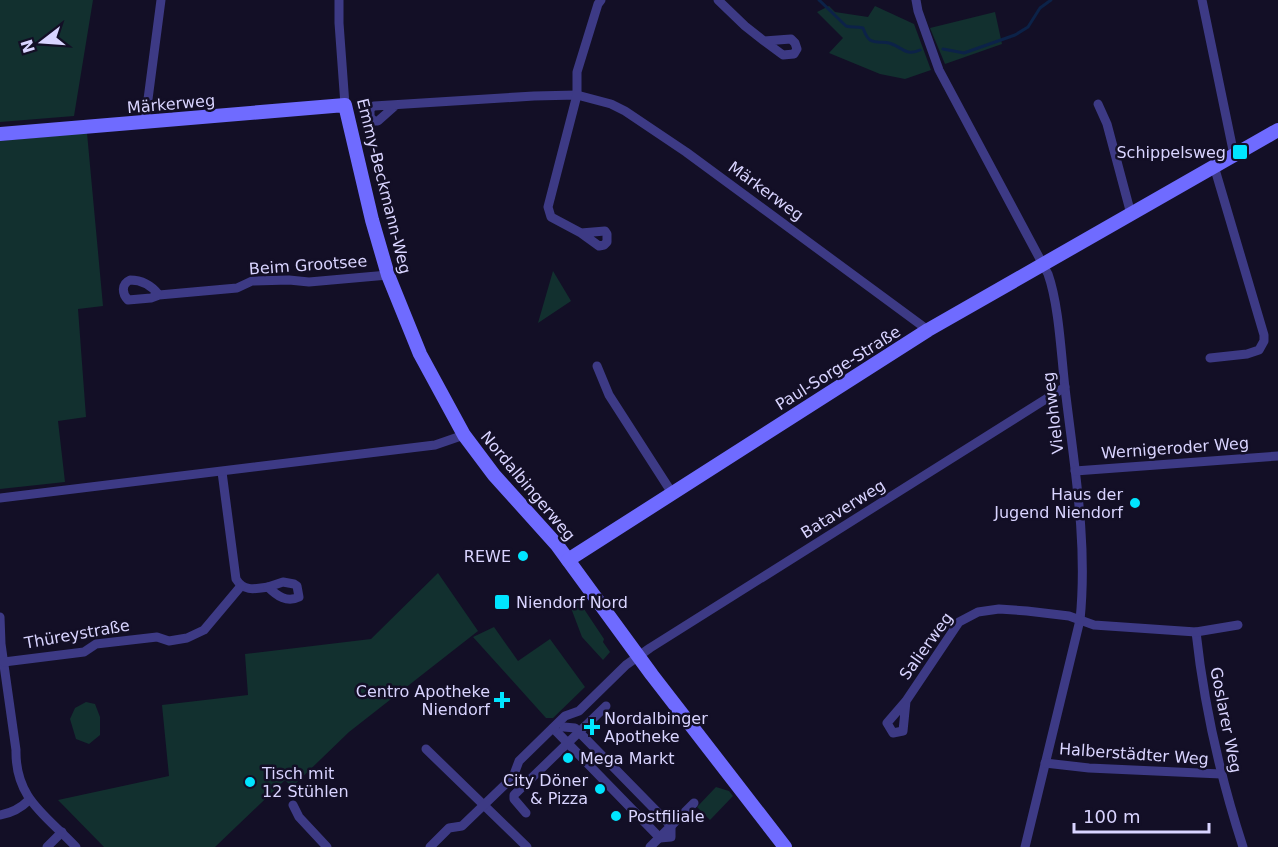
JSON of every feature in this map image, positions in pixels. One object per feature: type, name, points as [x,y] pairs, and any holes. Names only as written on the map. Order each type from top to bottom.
[{"type":"street","points":[[145,122],[161,0]]},
{"type":"street","name":"Emmy-Beckmann-Weg","points":[[339,0],[345,105],[372,220],[388,275],[420,354],[464,435]]},
{"type":"street","points":[[581,233],[551,217],[548,207],[576,95],[577,72],[601,0]]},
{"type":"street","points":[[718,0],[764,41]]},
{"type":"street","name":"Vielohweg","points":[[916,0],[939,70],[1052,284],[1084,555],[1084,583],[1080,620],[1026,847]]},
{"type":"street","points":[[1202,0],[1234,155]]},
{"type":"street","name":"Märkerweg","points":[[396,105],[534,96],[576,95],[598,99],[625,111],[686,152],[928,330]]},
{"type":"street","points":[[1098,104],[1107,124],[1131,214]]},
{"type":"street","name":"Märkerweg","points":[[0,134],[345,105]]},
{"type":"street","name":"Paul-Sorge-Straße","points":[[568,560],[928,330],[1278,130]]},
{"type":"street","points":[[1210,358],[1247,354],[1259,350],[1264,341],[1214,166]]},
{"type":"street","name":"Beim Grootsee","points":[[159,295],[237,288],[252,281],[309,282],[388,275]]},
{"type":"street","points":[[597,366],[609,395],[672,493]]},
{"type":"street","name":"Bataverweg","points":[[430,847],[449,828],[462,826],[513,777],[519,761],[565,716],[579,711],[626,665],[1065,387]]},
{"type":"street","name":"Nordalbingerweg","points":[[0,498],[435,445],[464,435],[494,475],[552,539],[638,657],[785,847]]},
{"type":"street","name":"Wernigeroder Weg","points":[[1075,471],[1278,456]]},
{"type":"street","points":[[222,472],[236,579],[240,586],[250,590],[268,587]]},
{"type":"street","name":"Thüreystraße","points":[[4,662],[84,652],[96,644],[158,637],[169,641],[197,635],[204,630],[240,586]]},
{"type":"street","name":"Salierweg","points":[[906,701],[959,622],[968,615],[978,612],[999,609],[1069,616],[1094,625],[1196,632],[1238,625]]},
{"type":"street","points":[[0,617],[16,750],[15,765],[29,800],[76,847]]},
{"type":"street","name":"Goslarer Weg","points":[[1196,632],[1202,682],[1221,774],[1243,847]]},
{"type":"street","points":[[525,808],[514,799],[514,795],[606,706]]},
{"type":"street","points":[[564,727],[575,728],[671,826]]},
{"type":"street","points":[[554,728],[660,838]]},
{"type":"street","points":[[426,749],[527,847]]},
{"type":"street","name":"Halberstädter Weg","points":[[1045,763],[1221,774]]},
{"type":"street","points":[[0,815],[22,807],[29,800]]},
{"type":"street","points":[[650,847],[694,803]]},
{"type":"street","points":[[292,805],[298,817],[327,847]]},
{"type":"street","points":[[47,847],[62,832]]},
{"type":"green space","points":[[0,0],[93,0],[74,116],[0,122]]},
{"type":"green space","points":[[829,6],[835,12],[868,17],[875,6],[914,24],[931,70],[905,79],[880,74],[829,53],[843,38],[817,12]]},
{"type":"green space","points":[[995,12],[1002,44],[945,64],[930,28]]},
{"type":"green space","points":[[87,133],[103,306],[78,309],[86,417],[58,421],[65,482],[0,489],[0,141]]},
{"type":"green space","points":[[553,271],[571,301],[538,323]]},
{"type":"green space","points":[[438,573],[478,631],[349,732],[292,787],[285,780],[215,847],[104,847],[58,800],[169,776],[162,705],[248,695],[245,654],[371,639]]},
{"type":"green space","points":[[578,600],[610,652],[603,660],[582,637],[571,608],[572,604],[577,603]]},
{"type":"green space","points":[[494,627],[518,661],[550,639],[585,687],[553,718],[546,718],[473,637]]},
{"type":"green space","points":[[86,702],[95,704],[100,717],[100,735],[89,744],[76,739],[70,719],[75,708]]},
{"type":"green space","points":[[716,787],[729,791],[733,796],[710,820],[697,807]]},
{"type":"waterway","points":[[819,0],[846,26],[863,28],[872,41],[893,44],[907,52],[920,50]]},
{"type":"waterway","points":[[943,49],[964,53],[1015,35],[1028,27],[1040,8],[1051,0]]},
{"type":"place","name":"Schippelsweg","points":[[1240,152]]},
{"type":"place","name":"Haus der Jugend Niendorf","points":[[1135,503]]},
{"type":"place","name":"REWE","points":[[523,556]]},
{"type":"place","name":"Niendorf Nord","points":[[502,602]]},
{"type":"place","name":"Centro Apotheke Niendorf","points":[[502,700]]},
{"type":"place","name":"Nordalbinger Apotheke","points":[[592,727]]},
{"type":"place","name":"Mega Markt","points":[[568,758]]},
{"type":"place","name":"Tisch mit 12 Stühlen","points":[[250,782]]},
{"type":"place","name":"City Döner & Pizza","points":[[600,789]]},
{"type":"place","name":"Postfiliale","points":[[616,816]]}]
